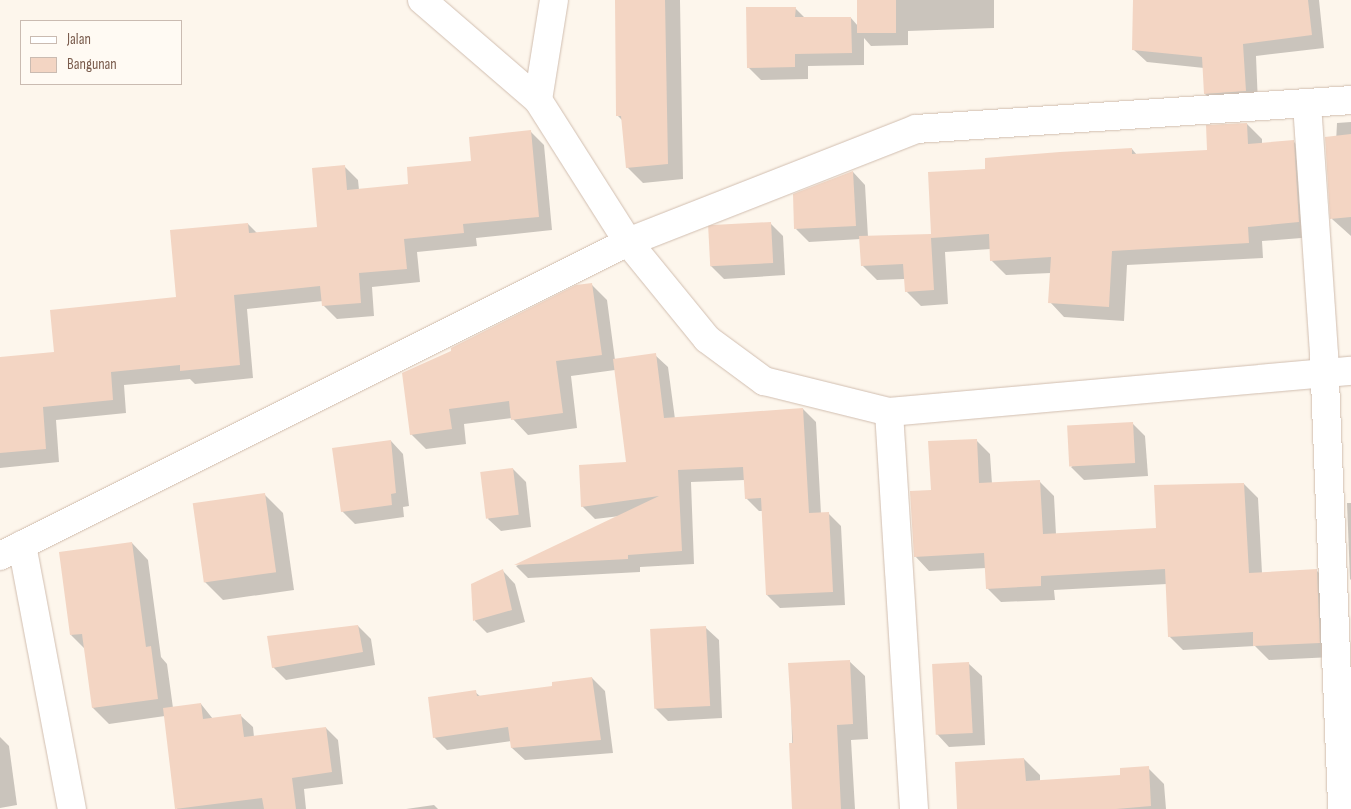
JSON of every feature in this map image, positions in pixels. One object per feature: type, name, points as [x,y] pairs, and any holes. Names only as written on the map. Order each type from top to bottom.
[{"type":"street","points":[[422,0],[538,100],[628,242],[707,338],[764,381],[889,412],[1324,364],[1351,370]]},
{"type":"street","points":[[538,100],[554,0]]},
{"type":"street","points":[[72,809],[11,551],[628,242],[916,129],[1351,100]]},
{"type":"street","points":[[1307,104],[1322,315],[1342,809]]},
{"type":"street","points":[[889,412],[914,809]]},
{"type":"building","points":[[615,0],[665,0],[668,164],[626,168],[621,116],[616,116]]},
{"type":"building","points":[[857,0],[896,0],[896,33],[857,33]]},
{"type":"building","points":[[1133,0],[1308,0],[1312,35],[1243,44],[1246,91],[1204,94],[1202,57],[1132,50]]},
{"type":"building","points":[[746,7],[796,7],[795,17],[851,17],[852,53],[795,54],[795,67],[747,68]]},
{"type":"building","points":[[1247,123],[1248,144],[1294,140],[1299,222],[1248,227],[1249,243],[1112,251],[1109,307],[1048,303],[1051,257],[990,261],[989,234],[931,238],[934,290],[905,292],[903,264],[861,266],[859,236],[931,234],[928,172],[985,169],[985,158],[1060,152],[1132,148],[1132,154],[1207,150],[1206,125]]},
{"type":"building","points":[[531,130],[539,217],[463,224],[464,233],[404,239],[407,269],[359,273],[361,303],[322,306],[320,286],[234,295],[240,365],[180,371],[180,365],[111,372],[113,400],[43,407],[46,449],[0,453],[0,357],[54,352],[50,310],[176,297],[170,230],[248,223],[249,233],[317,227],[312,168],[345,165],[347,190],[408,184],[407,167],[471,161],[469,137]]},
{"type":"building","points":[[1351,134],[1351,217],[1330,219],[1325,137]]},
{"type":"building","points":[[853,171],[856,226],[794,229],[793,194]]},
{"type":"building","points":[[771,222],[773,263],[710,266],[708,225]]},
{"type":"building","points":[[592,283],[602,355],[556,361],[563,413],[511,420],[509,401],[449,409],[452,429],[410,435],[402,373],[451,351],[451,348],[576,285]]},
{"type":"building","points":[[656,353],[664,418],[803,408],[809,513],[829,512],[833,592],[766,595],[761,498],[745,499],[743,467],[678,470],[682,551],[628,555],[628,559],[514,565],[659,496],[581,507],[579,465],[626,462],[613,359]]},
{"type":"building","points":[[1133,422],[1135,463],[1069,466],[1067,425]]},
{"type":"building","points":[[977,439],[979,483],[1040,480],[1043,534],[1156,528],[1154,485],[1244,483],[1249,573],[1317,569],[1320,643],[1253,646],[1253,632],[1168,637],[1165,569],[1041,576],[1041,586],[986,589],[984,553],[914,557],[910,491],[931,490],[928,441]]},
{"type":"building","points":[[391,440],[396,493],[391,494],[392,505],[341,512],[332,448]]},
{"type":"building","points":[[513,468],[519,515],[486,519],[480,472]]},
{"type":"building","points":[[265,493],[276,572],[204,582],[193,503]]},
{"type":"building","points":[[132,542],[146,647],[151,646],[158,699],[92,708],[82,634],[70,635],[59,552]]},
{"type":"building","points":[[503,569],[512,610],[473,621],[471,584]]},
{"type":"building","points":[[358,625],[363,652],[272,668],[267,636]]},
{"type":"building","points":[[706,626],[710,706],[654,709],[650,629]]},
{"type":"building","points":[[850,660],[853,724],[837,725],[841,809],[792,809],[789,743],[793,743],[788,663]]},
{"type":"building","points":[[969,662],[973,733],[936,735],[932,664]]},
{"type":"building","points":[[592,677],[601,740],[511,748],[508,727],[433,738],[428,697],[476,690],[477,696],[552,686],[552,682]]},
{"type":"building","points":[[201,703],[203,719],[241,714],[244,737],[326,727],[332,772],[292,778],[296,809],[264,809],[262,798],[175,809],[163,708]]},
{"type":"building","points":[[1024,758],[1026,781],[1120,775],[1120,768],[1149,766],[1151,806],[1116,809],[957,809],[955,762]]}]
